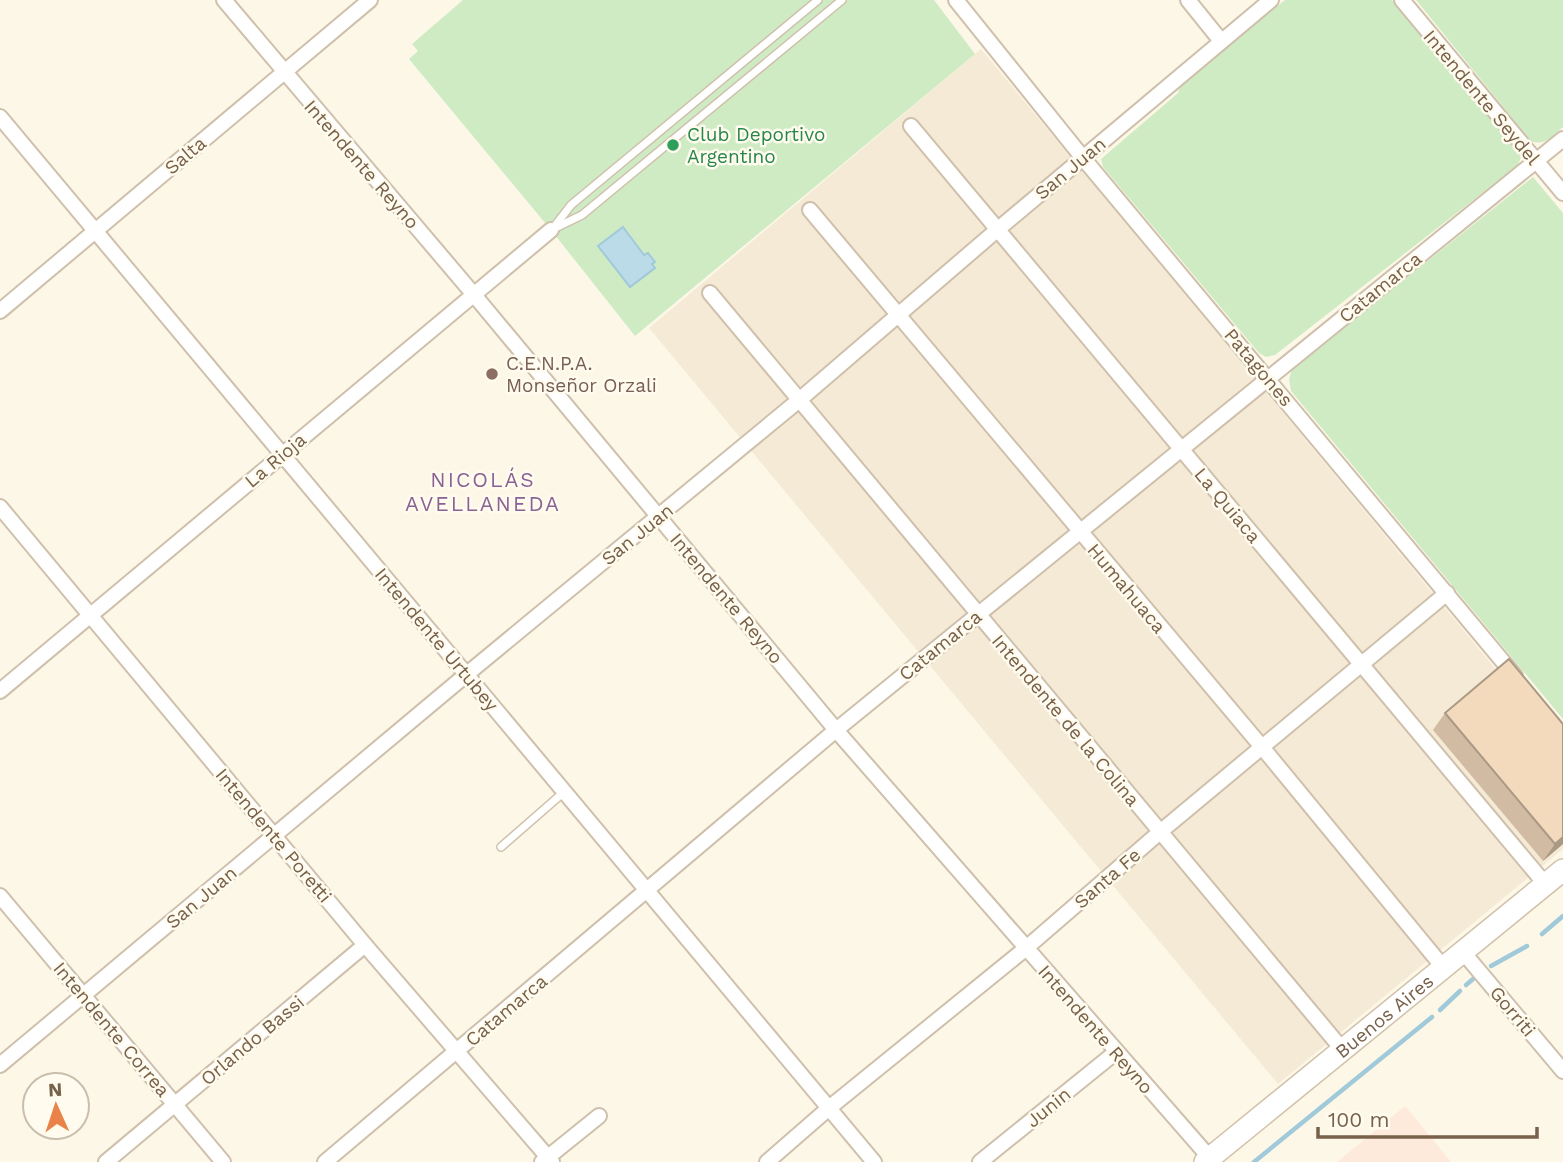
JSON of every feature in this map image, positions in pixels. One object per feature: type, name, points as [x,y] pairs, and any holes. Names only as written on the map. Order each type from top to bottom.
[{"type":"main road","name":"Buenos Aires","points":[[1208,1160],[1563,870]]},
{"type":"street","name":"Intendente Reyno","points":[[224,0],[475,296],[836,730],[1208,1160]]},
{"type":"street","name":"Salta","points":[[0,311],[370,0]]},
{"type":"street","name":"Patagones","points":[[956,0],[1083,158],[1522,684]]},
{"type":"street","points":[[1188,0],[1221,41]]},
{"type":"street","name":"San Juan","points":[[0,1065],[798,401],[1270,0]]},
{"type":"street","name":"Intendente Seydel","points":[[1402,0],[1563,193]]},
{"type":"street","name":"Intendente Urtubey","points":[[0,117],[874,1162]]},
{"type":"street","name":"La Quiaca","points":[[911,126],[1546,885]]},
{"type":"street","name":"Catamarca","points":[[326,1162],[836,730],[1563,139]]},
{"type":"street","name":"Humahuaca","points":[[810,210],[1262,747],[1443,967]]},
{"type":"street","name":"La Rioja","points":[[0,691],[551,230]]},
{"type":"street","name":"Intendente de la Colina","points":[[710,293],[1342,1049]]},
{"type":"street","name":"Intendente Poretti","points":[[0,507],[547,1160]]},
{"type":"street","name":"Santa Fe","points":[[767,1162],[1447,593]]},
{"type":"street","name":"Intendente Correa","points":[[0,896],[223,1162]]},
{"type":"street","name":"Orlando Bassi","points":[[106,1162],[365,945]]},
{"type":"street","name":"Gorriti","points":[[1463,952],[1563,1071]]},
{"type":"street","name":"Junin","points":[[980,1162],[1116,1052]]},
{"type":"street","points":[[547,1160],[599,1116]]},
{"type":"lane","points":[[551,230],[571,205],[818,0]]},
{"type":"lane","points":[[551,230],[582,215],[842,0]]},
{"type":"lane","points":[[688,108],[698,120]]},
{"type":"lane","points":[[501,847],[564,792]]},
{"type":"shaded area","points":[[981,49],[1563,750],[1563,849],[1278,1084],[649,328]]},
{"type":"shaded area","points":[[1405,1106],[1451,1162],[1337,1162]]},
{"type":"green space","name":"Club Deportivo Argentino","points":[[463,0],[934,0],[975,54],[635,336],[409,59],[418,51],[412,44]]},
{"type":"green space","points":[[1285,0],[1392,0],[1521,157],[1518,165],[1275,355],[1266,357],[1259,353],[1103,167],[1101,159],[1178,93],[1181,83]]},
{"type":"green space","points":[[1416,0],[1563,0],[1563,127],[1545,141],[1531,141]]},
{"type":"green space","points":[[1533,177],[1563,213],[1563,719],[1291,391],[1289,379],[1292,369]]},
{"type":"water","points":[[623,227],[644,255],[648,253],[655,262],[652,264],[655,268],[630,287],[598,246]]},
{"type":"building","points":[[1509,659],[1563,724],[1563,837],[1555,844],[1445,713]]},
{"type":"waterway","points":[[1542,934],[1563,916]]},
{"type":"waterway","points":[[1491,966],[1527,946]]},
{"type":"waterway","points":[[1466,985],[1473,979]]},
{"type":"waterway","points":[[1440,1010],[1460,991]]},
{"type":"waterway","points":[[1254,1162],[1432,1017]]},
{"type":"place","name":"Club Deportivo Argentino","points":[[673,145]]},
{"type":"place","name":"C.E.N.P.A. Monseñor Orzali","points":[[492,374]]},
{"type":"district","name":"NICOLÁS AVELLANEDA","points":[[483,492]]}]
